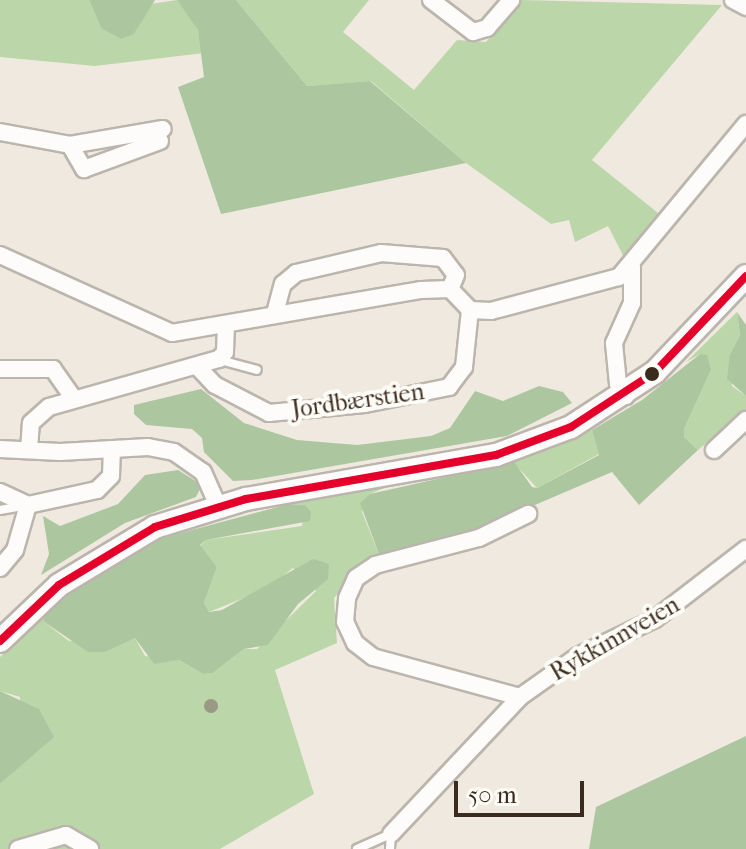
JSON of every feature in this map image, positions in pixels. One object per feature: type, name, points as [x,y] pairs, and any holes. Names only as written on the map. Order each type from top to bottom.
[{"type":"street","points":[[431,0],[473,32],[487,28],[511,0]]},
{"type":"street","points":[[733,0],[746,7]]},
{"type":"street","points":[[450,289],[470,310],[491,311],[601,285],[632,267],[746,124]]},
{"type":"street","points":[[0,132],[70,145],[162,135],[84,169],[70,145]]},
{"type":"street","points":[[275,313],[283,284],[296,273],[381,253],[443,258],[456,275],[450,289]]},
{"type":"street","points":[[0,255],[157,330],[226,324],[275,313],[450,289]]},
{"type":"street","points":[[626,396],[618,384],[614,343],[632,303],[632,267]]},
{"type":"street","points":[[0,641],[59,585],[98,557],[155,527],[218,505],[496,455],[571,427],[626,396],[687,342],[746,276]]},
{"type":"street","name":"Jordbærstien","points":[[197,366],[215,385],[269,413],[365,404],[449,387],[464,367],[470,310]]},
{"type":"street","points":[[29,450],[27,432],[38,413],[73,398],[219,359],[225,352],[226,324]]},
{"type":"street","points":[[0,369],[53,369],[73,398]]},
{"type":"street","points":[[714,450],[746,420]]},
{"type":"street","points":[[0,449],[148,447],[192,461],[209,481],[218,505]]},
{"type":"street","points":[[0,492],[28,505],[97,490],[111,476],[112,449]]},
{"type":"street","points":[[0,568],[15,550],[28,505]]},
{"type":"street","points":[[520,697],[373,657],[355,643],[345,622],[347,598],[356,578],[375,565],[479,538],[528,514]]},
{"type":"street","name":"Rykkinnveien","points":[[390,841],[520,697],[578,656],[655,619],[746,549]]},
{"type":"street","points":[[18,849],[66,835],[90,849]]},
{"type":"lane","points":[[219,359],[257,370]]},
{"type":"lane","points":[[0,510],[28,505]]},
{"type":"lane","points":[[357,849],[390,841]]},
{"type":"green space","points":[[0,0],[89,0],[101,28],[134,34],[150,4],[177,0],[196,24],[204,53],[95,66],[0,57]]},
{"type":"green space","points":[[89,0],[155,0],[134,34],[121,39],[101,28]]},
{"type":"green space","points":[[177,0],[236,0],[307,86],[370,81],[466,163],[221,214],[178,87],[204,77],[198,30]]},
{"type":"green space","points":[[236,0],[369,0],[343,32],[414,90],[457,40],[486,42],[521,0],[722,5],[592,160],[663,217],[626,261],[608,226],[575,242],[569,220],[551,224],[466,163],[371,81],[307,86]]},
{"type":"green space","points":[[737,312],[740,335],[730,354],[732,386],[746,396],[746,410],[698,450],[684,437],[684,429],[711,370],[700,354],[686,362]]},
{"type":"green space","points":[[737,312],[746,325],[746,396],[727,379],[730,354],[740,335]]},
{"type":"green space","points":[[700,354],[707,355],[711,370],[684,429],[684,437],[698,450],[639,505],[612,472],[467,534],[380,557],[360,503],[370,494],[508,463],[515,463],[532,487],[537,488],[599,455],[592,430],[642,400]]},
{"type":"green space","points":[[539,386],[563,392],[572,403],[507,436],[252,480],[233,481],[204,452],[202,438],[192,429],[146,425],[134,414],[134,405],[201,389],[244,423],[297,440],[357,445],[431,436],[450,428],[475,391],[503,401]]},
{"type":"green space","points":[[592,430],[599,454],[537,488],[515,464],[508,463]]},
{"type":"green space","points":[[178,470],[202,485],[196,497],[125,523],[41,575],[49,554],[43,516],[60,526],[118,504],[145,475]]},
{"type":"green space","points":[[389,486],[370,494],[362,512],[380,557],[362,565],[334,598],[337,643],[275,670],[314,794],[220,849],[0,849],[0,784],[22,764],[20,697],[0,691],[0,657],[47,611],[43,621],[69,641],[122,643],[135,638],[145,656],[179,660],[203,674],[213,673],[244,649],[257,649],[316,591],[293,568],[268,588],[209,612],[204,603],[217,567],[200,546],[206,540],[302,526],[305,505],[289,504]]},
{"type":"green space","points":[[289,504],[305,505],[311,512],[310,521],[206,540],[200,545],[217,567],[204,603],[209,612],[222,610],[313,559],[329,564],[328,579],[298,604],[268,645],[244,649],[213,673],[203,674],[179,660],[154,664],[135,638],[105,652],[88,652],[43,621],[47,611],[100,570],[162,538]]},
{"type":"green space","points":[[0,691],[39,709],[54,737],[0,784]]},
{"type":"green space","points":[[746,736],[746,849],[589,849],[596,807]]},
{"type":"transit line","points":[[0,641],[59,585],[155,527],[246,499],[496,455],[571,427],[655,372],[746,276]]}]
